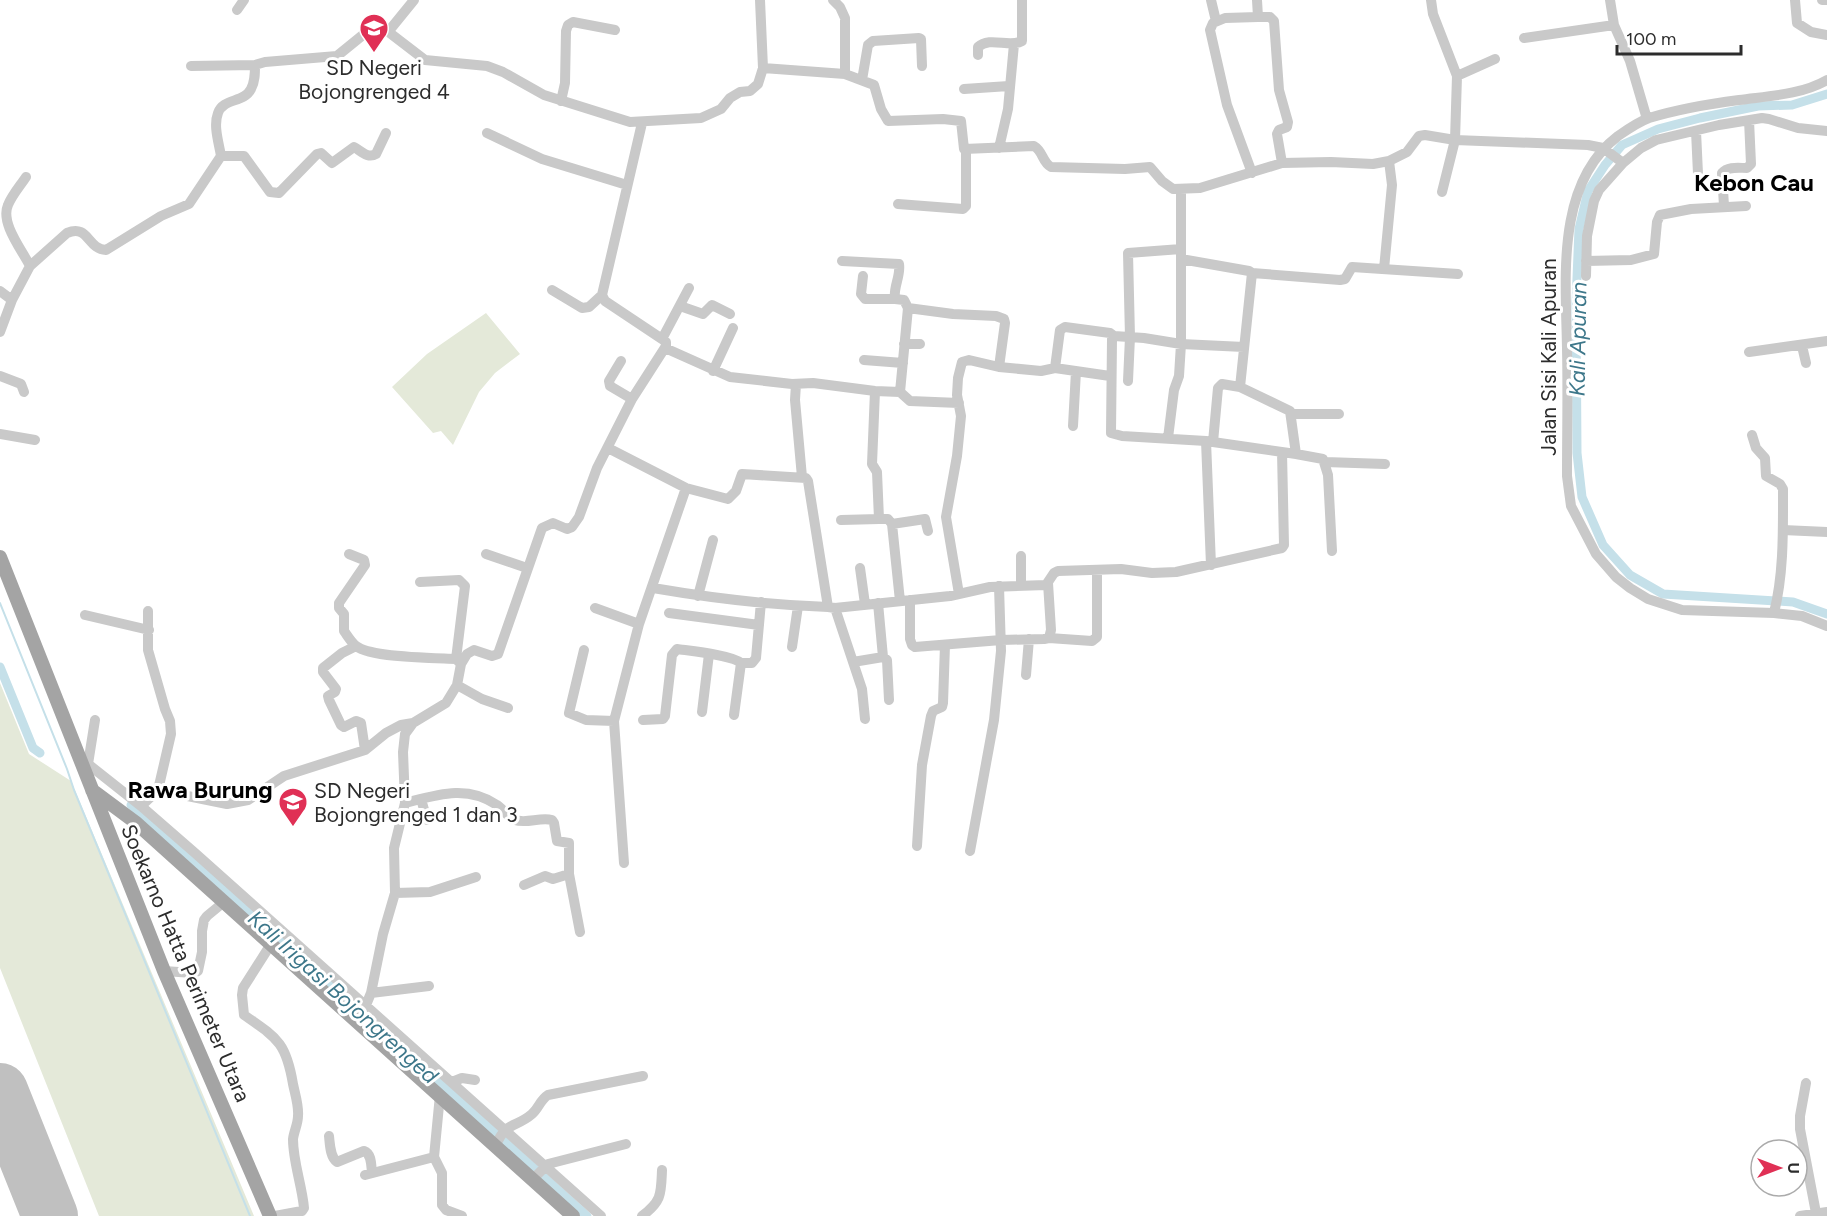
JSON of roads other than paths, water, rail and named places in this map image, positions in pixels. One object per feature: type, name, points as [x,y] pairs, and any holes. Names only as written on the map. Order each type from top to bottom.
[{"type":"main road","name":"Soekarno Hatta Perimeter Utara","points":[[0,557],[86,765],[92,790],[164,971],[270,1216]]},
{"type":"main road","points":[[92,790],[206,874],[224,902],[271,944],[361,1012],[440,1095],[499,1137],[533,1179],[573,1216]]},
{"type":"street","points":[[237,10],[244,0]]},
{"type":"street","points":[[388,32],[414,0]]},
{"type":"street","points":[[190,66],[255,65],[265,62],[337,56],[369,30],[382,27],[425,60],[487,66],[503,72],[544,95],[630,122],[701,118],[721,109],[730,98],[740,92],[750,91],[758,84],[762,68],[760,0]]},
{"type":"street","points":[[833,0],[840,7],[845,18],[845,74]]},
{"type":"street","points":[[978,55],[978,47],[984,43],[1014,44],[1023,39],[1022,0]]},
{"type":"street","points":[[1211,0],[1216,21]]},
{"type":"street","points":[[1257,0],[1258,17]]},
{"type":"street","points":[[1431,0],[1433,14],[1457,76],[1455,140],[1442,192]]},
{"type":"street","points":[[1610,0],[1614,25],[1630,62],[1647,119]]},
{"type":"street","points":[[1795,0],[1797,23],[1811,32],[1827,35]]},
{"type":"street","points":[[1822,0],[1827,0]]},
{"type":"street","points":[[1252,173],[1221,83],[1209,30],[1216,21],[1225,18],[1258,17],[1272,18],[1274,21],[1279,90],[1288,122],[1287,127],[1279,130],[1277,134],[1282,163]]},
{"type":"street","points":[[561,101],[565,83],[568,25],[573,22],[615,30]]},
{"type":"street","points":[[1524,38],[1614,25]]},
{"type":"street","points":[[862,80],[868,45],[873,41],[921,39],[922,66]]},
{"type":"street","points":[[999,148],[1008,109],[1014,44]]},
{"type":"street","points":[[1457,76],[1495,59]]},
{"type":"street","points":[[0,332],[12,300],[30,266],[67,233],[75,230],[82,232],[98,249],[106,250],[161,216],[189,204],[221,156],[216,125],[218,112],[224,104],[243,98],[251,91],[255,65]]},
{"type":"street","points":[[762,68],[845,74],[874,84],[881,109],[888,121],[943,119],[961,121],[962,146],[966,150],[966,206],[963,209],[898,204]]},
{"type":"street","name":"Jalan Sisi Kali Apuran","points":[[1827,80],[1797,92],[1705,105],[1647,119],[1629,128],[1606,150],[1577,194],[1567,253],[1567,477],[1571,506],[1596,554],[1616,577],[1630,588],[1648,599],[1682,610],[1775,610],[1802,616],[1827,626]]},
{"type":"street","points":[[964,88],[1009,86]]},
{"type":"street","points":[[1586,276],[1587,236],[1594,201],[1599,190],[1620,161],[1648,143],[1749,120],[1769,119],[1798,128],[1827,131]]},
{"type":"street","points":[[1724,206],[1722,173],[1727,169],[1747,168],[1751,164],[1749,120]]},
{"type":"street","points":[[552,290],[582,308],[590,307],[602,295],[642,123]]},
{"type":"street","points":[[1696,131],[1698,174]]},
{"type":"street","points":[[221,156],[244,156],[270,192],[275,194],[279,193],[317,154],[321,153],[332,163],[354,147],[368,156],[373,156],[386,133]]},
{"type":"street","points":[[488,134],[542,159],[627,184]]},
{"type":"street","points":[[966,150],[1034,146],[1040,152],[1045,164],[1050,167],[1125,169],[1150,166],[1168,187],[1181,189],[1219,184],[1282,163],[1373,164],[1389,161],[1407,152],[1419,136],[1425,135],[1455,140],[1579,144],[1606,150],[1620,161]]},
{"type":"street","points":[[1384,269],[1392,185],[1389,161]]},
{"type":"street","points":[[26,177],[8,205],[6,214],[7,224],[30,266]]},
{"type":"street","points":[[1168,438],[1174,390],[1179,376],[1181,344],[1181,189]]},
{"type":"street","points":[[1586,261],[1631,260],[1650,256],[1655,251],[1657,222],[1660,215],[1674,211],[1746,206]]},
{"type":"street","points":[[1128,381],[1130,337],[1128,254],[1181,254],[1252,273],[1340,280],[1345,279],[1352,267],[1458,274]]},
{"type":"street","points":[[842,261],[899,264],[895,299]]},
{"type":"street","points":[[1240,387],[1252,273]]},
{"type":"street","points":[[863,276],[861,294],[865,299],[904,300],[908,308],[900,392]]},
{"type":"street","points":[[349,554],[364,560],[365,565],[339,603],[339,608],[344,614],[344,631],[356,646],[388,654],[458,661],[474,650],[492,656],[498,654],[542,528],[553,523],[567,529],[576,523],[590,482],[632,399],[664,344],[689,288]]},
{"type":"street","points":[[0,291],[12,300]]},
{"type":"street","points":[[602,295],[605,301],[664,344],[713,371],[740,379],[796,384],[813,383],[900,392],[910,401],[959,403]]},
{"type":"street","points":[[680,306],[703,314],[709,306],[715,305],[730,314]]},
{"type":"street","points":[[908,308],[953,314],[996,316],[1004,319],[999,367]]},
{"type":"street","points":[[1055,368],[1060,330],[1065,327],[1181,344],[1244,347]]},
{"type":"street","points":[[713,371],[733,328]]},
{"type":"street","points":[[1114,336],[1110,376],[1111,433],[1122,436],[1210,442],[1323,458],[1328,475],[1332,551]]},
{"type":"street","points":[[1749,352],[1827,341]]},
{"type":"street","points":[[904,344],[920,344]]},
{"type":"street","points":[[1802,346],[1806,363]]},
{"type":"street","points":[[864,360],[903,363]]},
{"type":"street","points":[[959,594],[946,517],[957,456],[960,416],[958,378],[962,362],[969,360],[999,367],[1041,371],[1055,368],[1110,376]]},
{"type":"street","points":[[621,362],[609,381],[610,386],[632,399]]},
{"type":"street","points":[[1073,426],[1076,371]]},
{"type":"street","points":[[0,376],[21,384],[24,392]]},
{"type":"street","points":[[796,384],[795,400],[802,477]]},
{"type":"street","points":[[1211,565],[1210,442],[1218,388],[1222,384],[1240,387],[1288,409],[1291,414],[1296,454]]},
{"type":"street","points":[[875,391],[872,464],[877,472],[879,519]]},
{"type":"street","points":[[1291,414],[1339,414]]},
{"type":"street","points":[[0,434],[35,440]]},
{"type":"street","points":[[1752,435],[1756,448],[1765,458],[1766,476],[1782,486],[1783,530],[1775,610]]},
{"type":"street","points":[[608,448],[686,488],[728,499],[736,491],[742,474],[802,477],[808,482],[832,608],[862,689],[865,719]]},
{"type":"street","points":[[1048,638],[1051,630],[1048,583],[1058,571],[1097,572],[1121,569],[1152,573],[1176,572],[1284,547],[1282,452]]},
{"type":"street","points":[[1325,462],[1385,465]]},
{"type":"street","points":[[624,863],[614,721],[639,624],[686,488]]},
{"type":"street","points":[[841,520],[888,519],[892,524],[912,645],[919,648],[1048,638],[1092,641],[1097,637],[1097,572]]},
{"type":"street","points":[[892,524],[925,519],[928,531]]},
{"type":"street","points":[[1783,530],[1827,532]]},
{"type":"street","points":[[698,596],[713,540]]},
{"type":"street","points":[[486,554],[527,568]]},
{"type":"street","points":[[1021,585],[1022,556]]},
{"type":"street","points":[[860,568],[865,604]]},
{"type":"street","points":[[158,790],[227,804],[248,800],[284,776],[365,750],[386,733],[401,725],[413,723],[446,703],[457,686],[465,586],[459,580],[420,582]]},
{"type":"street","points":[[653,588],[698,596],[832,608],[959,594],[999,586],[1048,583]]},
{"type":"street","points":[[970,851],[994,720],[1001,640],[999,586]]},
{"type":"street","points":[[642,720],[665,717],[672,655],[677,649],[734,659],[741,663],[752,663],[756,658],[761,602]]},
{"type":"street","points":[[878,603],[883,657],[887,660],[889,700]]},
{"type":"street","points":[[792,646],[798,606]]},
{"type":"street","points":[[595,608],[639,624]]},
{"type":"street","points":[[141,806],[158,790],[171,734],[170,721],[148,650],[148,611]]},
{"type":"street","points":[[669,613],[759,625]]},
{"type":"street","points":[[85,615],[148,630]]},
{"type":"street","points":[[1026,675],[1029,639]]},
{"type":"street","points":[[917,846],[922,765],[931,716],[933,711],[942,707],[943,703],[945,645]]},
{"type":"street","points":[[356,646],[342,653],[323,668],[323,672],[336,689],[328,696],[341,725],[344,727],[356,721],[361,723],[365,750]]},
{"type":"street","points":[[585,650],[569,713],[586,720],[614,721]]},
{"type":"street","points":[[702,712],[709,654]]},
{"type":"street","points":[[853,662],[883,657]]},
{"type":"street","points":[[734,715],[741,663]]},
{"type":"street","points":[[457,686],[482,699],[508,708]]},
{"type":"street","points":[[95,720],[86,765],[141,806],[206,874],[333,978],[361,1012],[452,1082],[499,1137],[544,1167],[601,1216]]},
{"type":"street","points":[[361,1012],[371,993],[383,934],[395,893],[394,848],[405,803],[403,752],[405,734],[413,723]]},
{"type":"street","points":[[405,803],[444,793],[467,793],[477,795],[497,805],[518,821],[552,820],[557,841],[569,843],[569,874],[580,932]]},
{"type":"street","points":[[421,799],[427,820]]},
{"type":"street","points":[[524,885],[545,876],[553,879],[569,874]]},
{"type":"street","points":[[395,893],[430,892],[476,877]]},
{"type":"street","points":[[164,971],[193,973],[198,971],[204,920],[224,902]]},
{"type":"street","points":[[271,944],[243,987],[242,995],[244,1015],[275,1037],[290,1062],[298,1109],[293,1139],[304,1208],[302,1211],[275,1216]]},
{"type":"street","points":[[371,993],[429,986]]},
{"type":"street","points":[[499,1137],[533,1113],[542,1099],[548,1095],[643,1076]]},
{"type":"street","points":[[452,1082],[462,1078],[475,1080]]},
{"type":"street","points":[[1800,1216],[1821,1212],[1800,1129],[1806,1083]]},
{"type":"street","points":[[440,1095],[434,1157],[442,1173],[442,1205],[446,1210],[462,1216]]},
{"type":"street","points":[[329,1136],[332,1158],[337,1162],[364,1151],[367,1152],[370,1155],[368,1174],[434,1157]]},
{"type":"street","points":[[533,1179],[544,1167],[626,1144]]},
{"type":"street","points":[[642,1216],[657,1204],[662,1170]]},
{"type":"waterway","name":"Kali Apuran","points":[[1827,94],[1792,105],[1758,106],[1700,118],[1658,129],[1622,145],[1588,191],[1579,229],[1576,303],[1577,453],[1582,497],[1603,545],[1630,575],[1663,594],[1793,602],[1827,614]]},
{"type":"waterway","points":[[0,603],[74,790],[250,1216]]},
{"type":"waterway","name":"Kali Irigasi Bojongrenged","points":[[0,667],[33,748],[40,753]]},
{"type":"waterway","name":"Kali Irigasi Bojongrenged","points":[[131,805],[587,1216]]},
{"type":"place","name":"SD Negeri Bojongrenged 4","points":[[374,54]]},
{"type":"place","name":"SD Negeri Bojongrenged 1 dan 3","points":[[293,828]]},
{"type":"district","name":"Kebon Cau","points":[[1754,182]]},
{"type":"district","name":"Rawa Burung","points":[[200,789]]}]
